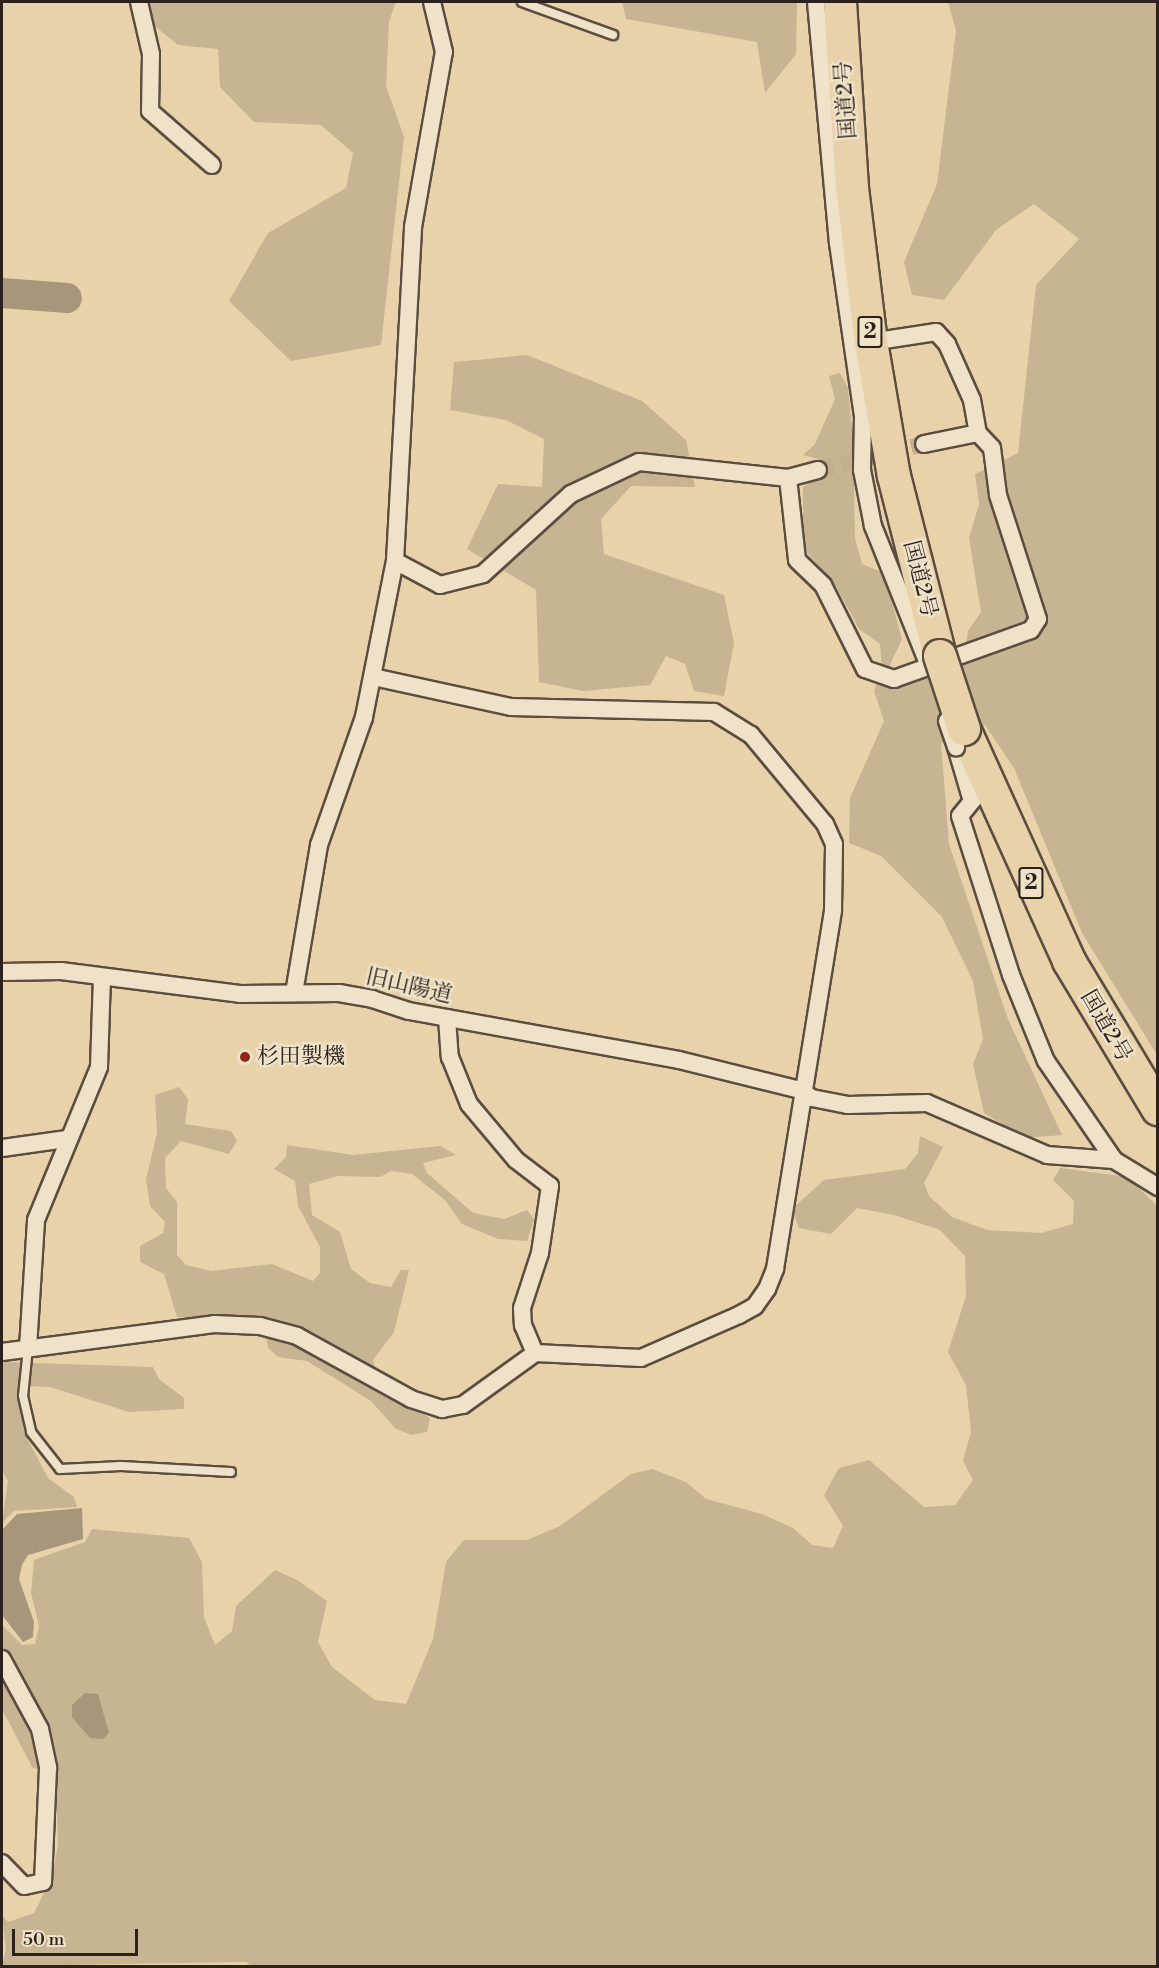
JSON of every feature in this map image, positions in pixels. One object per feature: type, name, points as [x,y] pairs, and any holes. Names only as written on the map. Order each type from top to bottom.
[{"type":"highway","name":"国道2号","points":[[840,2],[852,188],[872,342],[894,476],[934,660],[978,791],[1108,1033],[1158,1109]]},
{"type":"street","points":[[139,2],[151,54],[150,111],[212,165]]},
{"type":"street","points":[[294,993],[319,845],[373,677],[395,561],[412,227],[444,52],[432,2]]},
{"type":"street","points":[[816,2],[838,243],[863,417],[865,486],[873,526],[934,660]]},
{"type":"street","points":[[788,478],[797,560],[823,585],[865,669],[894,679],[1032,630],[1038,619],[998,495],[992,448],[978,433],[972,400],[947,344],[936,332],[872,342]]},
{"type":"street","points":[[924,444],[978,433]]},
{"type":"street","points":[[395,561],[440,585],[483,574],[571,494],[639,462],[788,478],[818,470]]},
{"type":"street","points":[[2,1352],[214,1324],[260,1326],[297,1336],[411,1399],[442,1408],[463,1405],[536,1353],[641,1358],[755,1306],[775,1269],[800,1090],[833,910],[834,844],[802,791],[751,735],[729,718],[696,709],[511,707],[373,677]]},
{"type":"street","points":[[978,791],[960,816],[1011,975],[1046,1061],[1114,1160],[1158,1186]]},
{"type":"street","name":"旧山陽道","points":[[2,972],[102,977],[240,994],[339,993],[447,1018],[607,1044],[800,1090],[812,1098],[848,1105],[927,1103],[1047,1155],[1114,1160]]},
{"type":"street","points":[[28,1348],[36,1220],[66,1139],[91,1095],[99,1067],[102,977]]},
{"type":"street","points":[[447,1018],[450,1057],[469,1104],[516,1160],[550,1186],[540,1253],[522,1308],[522,1325],[536,1353]]},
{"type":"street","points":[[2,1148],[66,1139]]},
{"type":"street","points":[[2,1659],[40,1729],[48,1768],[43,1882],[24,1886],[2,1863]]},
{"type":"lane","points":[[522,2],[613,35]]},
{"type":"lane","points":[[28,1348],[23,1396],[31,1432],[60,1469],[128,1466],[231,1472]]},
{"type":"shaded area","points":[[141,2],[396,2],[389,21],[386,86],[404,137],[381,345],[291,361],[229,301],[268,233],[346,188],[353,153],[321,125],[254,122],[220,87],[218,49],[178,45],[141,15]]},
{"type":"shaded area","points":[[622,2],[797,2],[796,54],[765,93],[757,42],[626,19]]},
{"type":"shaded area","points":[[948,2],[1157,2],[1157,1055],[1082,933],[1014,768],[985,725],[941,743],[949,844],[1008,1019],[1062,1135],[1025,1138],[984,1113],[973,1064],[983,1039],[973,981],[942,917],[881,856],[849,843],[850,798],[884,721],[874,691],[882,668],[880,644],[859,629],[836,586],[803,548],[803,487],[821,476],[818,459],[803,455],[815,444],[835,399],[829,376],[840,373],[848,388],[853,437],[855,538],[862,564],[884,573],[902,639],[890,665],[891,682],[917,681],[963,666],[968,631],[981,612],[969,538],[979,504],[975,474],[1018,453],[1036,285],[1079,239],[1034,204],[996,230],[944,300],[912,295],[904,262],[937,184],[956,31]]},
{"type":"shaded area","points":[[527,355],[642,401],[686,440],[695,487],[631,486],[601,519],[604,554],[724,595],[734,643],[724,696],[694,691],[685,664],[666,656],[650,685],[583,691],[539,682],[536,590],[467,549],[498,484],[542,487],[544,439],[506,420],[450,410],[454,362]]},
{"type":"shaded area","points":[[179,1087],[188,1099],[185,1124],[231,1131],[237,1141],[229,1154],[181,1141],[165,1158],[166,1188],[177,1202],[177,1255],[186,1265],[211,1271],[272,1264],[313,1281],[320,1273],[320,1247],[298,1206],[295,1181],[274,1169],[286,1157],[287,1145],[353,1155],[440,1146],[456,1155],[423,1163],[427,1173],[473,1213],[504,1219],[527,1210],[534,1219],[527,1241],[498,1239],[462,1224],[445,1200],[412,1174],[391,1171],[380,1177],[338,1176],[309,1184],[312,1215],[340,1232],[351,1269],[370,1283],[391,1287],[401,1270],[409,1270],[394,1332],[373,1360],[381,1392],[430,1418],[427,1432],[412,1435],[396,1429],[371,1401],[307,1361],[278,1357],[268,1348],[263,1320],[177,1317],[164,1274],[140,1262],[140,1246],[163,1233],[165,1222],[150,1206],[146,1179],[157,1133],[155,1095]]},
{"type":"shaded area","points":[[920,1136],[943,1147],[924,1183],[929,1196],[952,1217],[987,1230],[1041,1233],[1073,1224],[1074,1201],[1053,1180],[1060,1168],[1128,1177],[1157,1206],[1157,1966],[251,1966],[246,1962],[2,1966],[6,1949],[2,1915],[8,1922],[34,1913],[52,1877],[58,1845],[56,1778],[32,1767],[2,1709],[2,1625],[22,1645],[35,1644],[39,1626],[31,1593],[34,1560],[85,1542],[92,1529],[189,1538],[202,1562],[204,1617],[215,1645],[232,1631],[236,1606],[275,1570],[297,1580],[327,1601],[318,1642],[332,1667],[375,1700],[406,1704],[433,1639],[446,1562],[464,1540],[527,1540],[560,1526],[631,1474],[652,1469],[686,1482],[706,1499],[762,1514],[793,1528],[812,1545],[833,1548],[843,1526],[824,1495],[839,1468],[869,1460],[924,1507],[955,1505],[973,1480],[963,1461],[971,1432],[966,1385],[948,1352],[966,1296],[965,1256],[940,1230],[894,1215],[857,1208],[831,1234],[799,1228],[792,1209],[824,1180],[905,1169],[918,1153]]},
{"type":"shaded area","points":[[2,1362],[153,1367],[159,1379],[184,1398],[184,1409],[129,1412],[50,1387],[25,1386],[18,1402],[26,1436],[48,1478],[74,1497],[77,1507],[14,1511],[2,1523],[8,1481],[2,1470]]},
{"type":"shaded area","points":[[82,1508],[83,1539],[28,1555],[22,1565],[19,1579],[34,1622],[33,1637],[23,1642],[2,1615],[2,1530],[17,1514]]},
{"type":"shaded area","points":[[85,1693],[98,1694],[109,1733],[103,1739],[90,1738],[72,1717],[72,1705]]},
{"type":"waterway","points":[[2,293],[67,298]]},
{"type":"tunnel","points":[[818,470],[924,444]]},
{"type":"place","name":"杉田製機","points":[[245,1057]]}]
